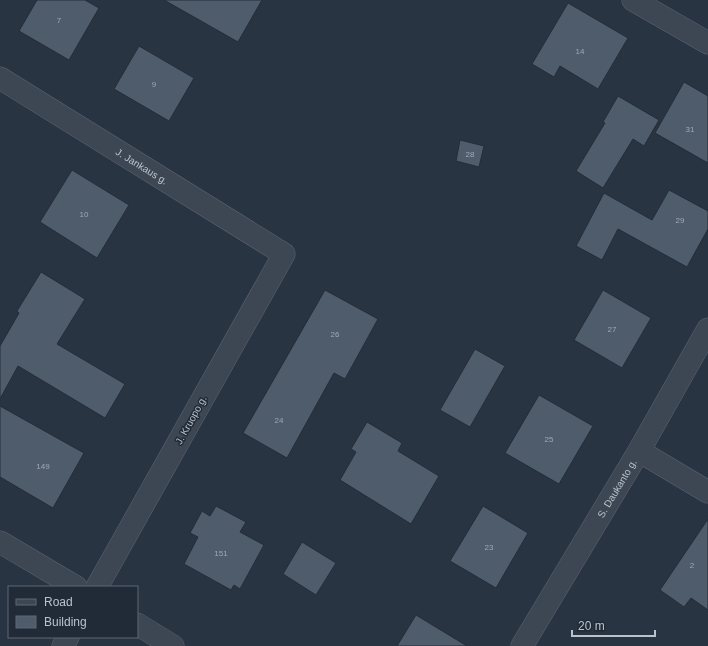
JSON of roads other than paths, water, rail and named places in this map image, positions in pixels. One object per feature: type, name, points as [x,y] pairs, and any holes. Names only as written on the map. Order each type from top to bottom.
[{"type":"street","points":[[633,0],[708,43]]},
{"type":"street","name":"J. Jankaus g.","points":[[0,78],[284,254]]},
{"type":"street","name":"J. Kruopo g.","points":[[98,586],[284,254]]},
{"type":"street","name":"S. Daukanto g.","points":[[522,646],[639,451],[708,329]]},
{"type":"street","points":[[639,451],[708,492]]},
{"type":"street","points":[[0,542],[74,586]]},
{"type":"street","points":[[138,625],[173,646]]}]
